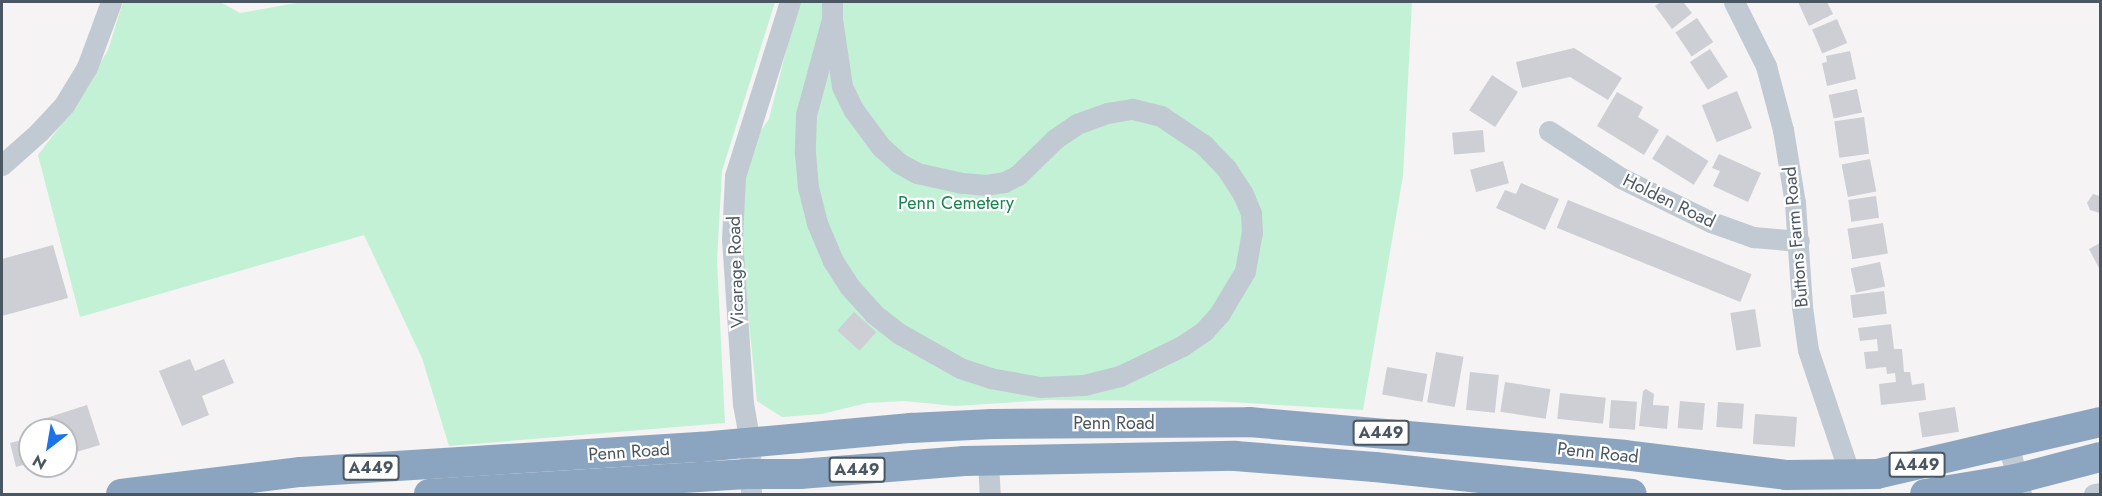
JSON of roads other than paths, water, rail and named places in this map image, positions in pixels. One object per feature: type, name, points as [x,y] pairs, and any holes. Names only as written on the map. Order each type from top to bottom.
[{"type":"highway","name":"Penn Road","points":[[121,495],[302,472],[750,443],[992,424],[1248,422],[1624,455],[1786,476],[1850,475],[1876,474],[2100,422]]},
{"type":"highway","name":"Penn Road","points":[[429,495],[751,484],[800,474],[988,461],[1235,456],[1375,467],[1632,495]]},
{"type":"highway","name":"A449","points":[[1925,495],[2019,487],[2100,457]]},
{"type":"street","points":[[2,165],[39,132],[64,105],[87,67],[111,2]]},
{"type":"street","name":"Vicarage Road","points":[[751,484],[750,443],[743,404],[732,240],[735,176],[783,31],[790,2]]},
{"type":"street","name":"Buttons Farm Road","points":[[1734,2],[1766,66],[1772,88],[1790,162],[1799,241],[1802,307],[1808,350],[1850,475]]},
{"type":"street","points":[[832,10],[842,86],[853,109],[881,147],[899,163],[918,173],[962,183],[986,185],[1004,182],[1018,175],[1055,139],[1077,124],[1107,113],[1132,109],[1161,117],[1204,145],[1226,168],[1243,194],[1251,213],[1252,233],[1245,271],[1220,314],[1204,331],[1182,346],[1120,376],[1084,385],[1040,387],[990,378],[960,368],[900,334],[874,314],[849,286],[838,269],[817,223],[808,187],[805,153],[806,115],[832,10]]},
{"type":"street","name":"Holden Road","points":[[1549,131],[1621,178],[1711,222],[1753,237],[1799,241]]},
{"type":"street","points":[[2008,443],[2019,487]]},
{"type":"street","points":[[988,461],[990,495]]},
{"type":"street","points":[[2094,495],[2100,493]]},
{"type":"park label","name":"Penn Cemetery","points":[[956,203]]}]
